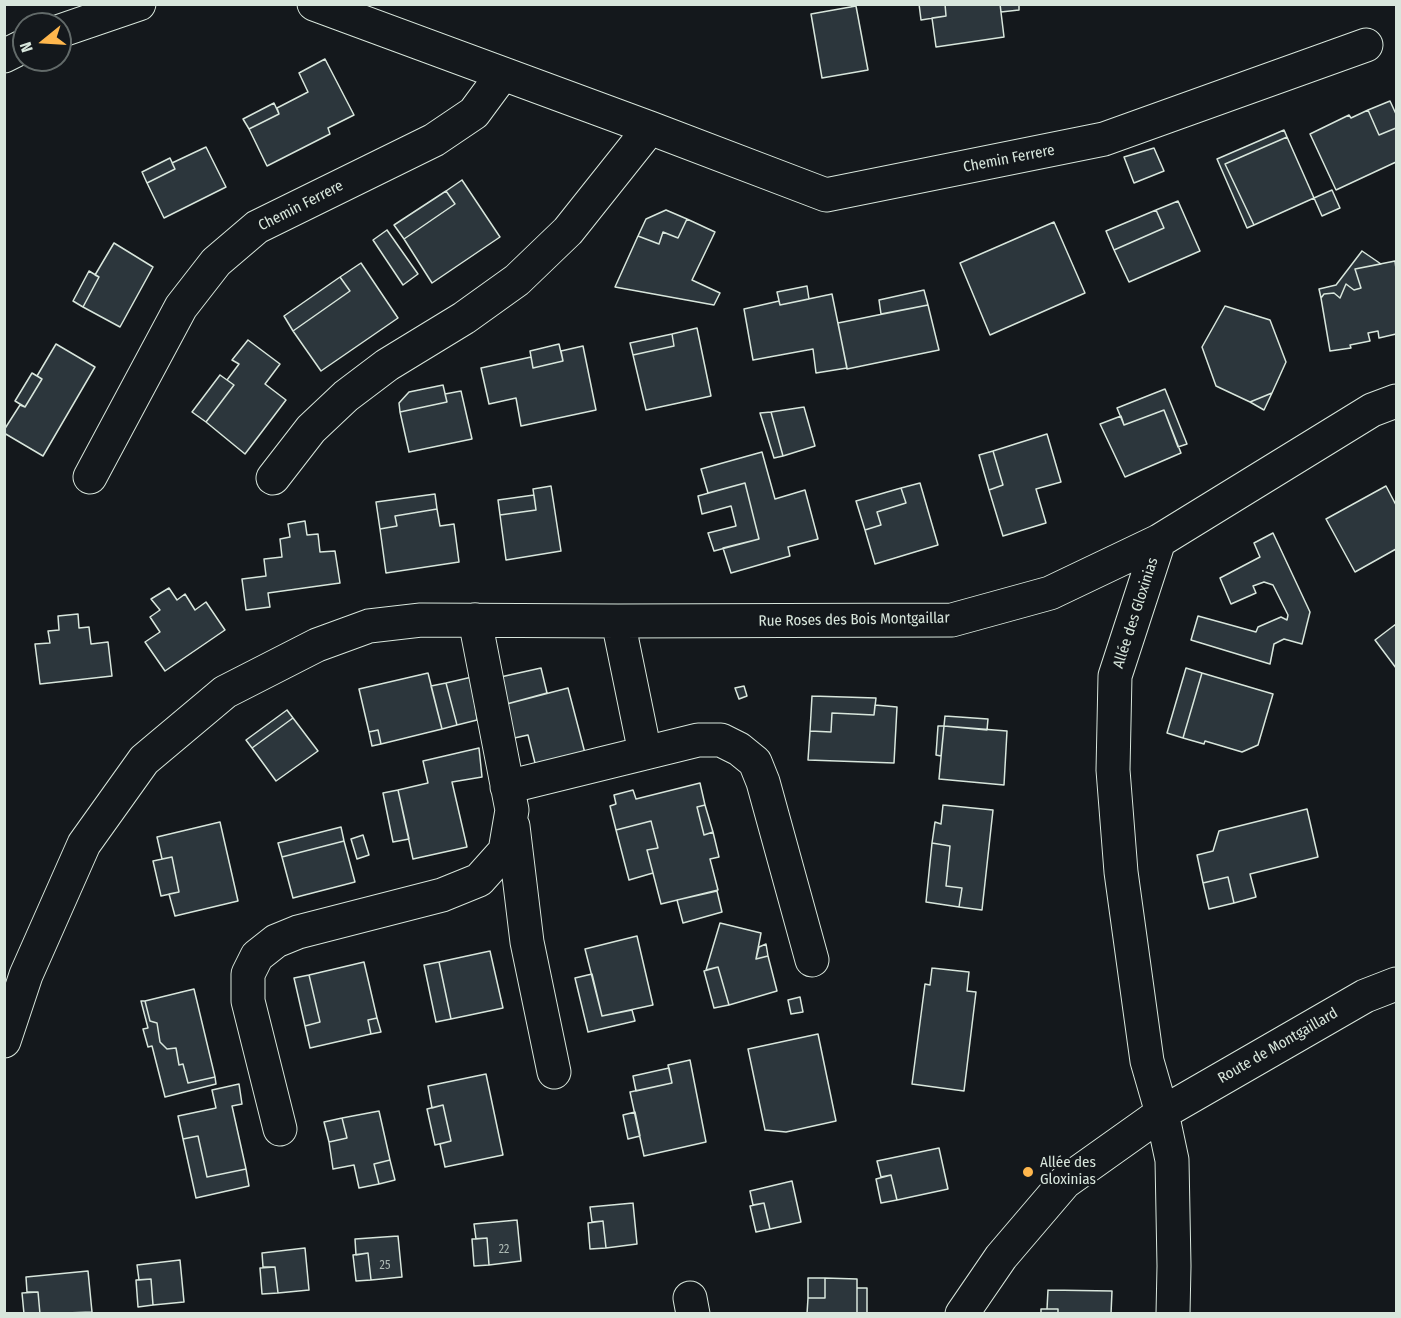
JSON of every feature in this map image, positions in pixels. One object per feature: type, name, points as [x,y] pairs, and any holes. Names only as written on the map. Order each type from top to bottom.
[{"type":"street","points":[[72,27],[139,4]]},
{"type":"street","name":"Chemin Ferrere","points":[[314,4],[826,195],[1104,140],[1366,45]]},
{"type":"street","name":"Chemin Ferrere","points":[[90,477],[181,307],[216,262],[257,226],[434,140],[474,113],[502,75]]},
{"type":"street","points":[[273,478],[311,429],[346,396],[387,365],[464,318],[517,280],[568,231],[650,128]]},
{"type":"street","name":"Rue Roses des Bois Montgaillar","points":[[4,1041],[26,975],[84,844],[144,760],[225,692],[317,645],[369,626],[421,620],[952,620],[1050,593],[1159,541],[1372,410],[1396,401]]},
{"type":"street","name":"Allée des Gloxinias","points":[[1159,541],[1115,676],[1113,770],[1121,872],[1148,1061],[1172,1160],[1173,1314]]},
{"type":"street","points":[[475,620],[510,799],[527,942],[554,1072]]},
{"type":"street","points":[[618,621],[645,753]]},
{"type":"street","points":[[510,799],[645,753],[698,740],[721,740],[739,748],[755,762],[763,782],[812,960]]},
{"type":"street","points":[[280,1129],[248,1001],[248,974],[257,956],[276,941],[298,932],[442,895],[479,880],[505,851],[510,799]]},
{"type":"street","name":"Route de Montgaillard","points":[[962,1314],[1002,1257],[1065,1182],[1162,1113],[1365,996],[1396,984]]},
{"type":"building","points":[[919,4],[945,4],[946,16],[921,20]]},
{"type":"building","points":[[945,4],[1000,4],[1004,37],[936,47],[932,18],[946,16]]},
{"type":"building","points":[[1000,4],[1019,4],[1019,10],[1001,12]]},
{"type":"building","points":[[856,6],[868,70],[822,78],[811,14]]},
{"type":"building","points":[[325,59],[354,115],[328,128],[330,134],[267,166],[249,129],[279,114],[277,108],[308,92],[299,73]]},
{"type":"building","points":[[1390,101],[1396,114],[1396,128],[1379,135],[1368,110]]},
{"type":"building","points":[[274,103],[279,114],[249,129],[243,119]]},
{"type":"building","points":[[1368,110],[1379,135],[1396,128],[1396,162],[1336,190],[1310,134],[1349,115],[1351,118]]},
{"type":"building","points":[[1284,130],[1287,137],[1225,164],[1254,225],[1247,228],[1217,159]]},
{"type":"building","points":[[1287,137],[1314,198],[1254,225],[1225,164]]},
{"type":"building","points":[[206,147],[226,187],[164,218],[147,183],[175,169],[172,163]]},
{"type":"building","points":[[1154,148],[1164,171],[1134,183],[1124,157]]},
{"type":"building","points":[[170,158],[175,169],[147,183],[142,172]]},
{"type":"building","points":[[462,180],[500,237],[432,283],[404,239],[455,204],[446,191]]},
{"type":"building","points":[[1332,190],[1340,208],[1322,216],[1314,198]]},
{"type":"building","points":[[446,191],[455,204],[404,239],[394,225]]},
{"type":"building","points":[[1178,201],[1200,251],[1129,282],[1114,250],[1164,228],[1156,210]]},
{"type":"building","points":[[666,210],[687,219],[678,238],[663,232],[659,244],[638,236],[646,219]]},
{"type":"building","points":[[1156,210],[1164,228],[1114,250],[1106,231]]},
{"type":"building","points":[[687,219],[715,232],[692,280],[720,293],[714,305],[615,287],[638,236],[659,244],[663,232],[678,238]]},
{"type":"building","points":[[1054,222],[1085,293],[990,335],[960,263]]},
{"type":"building","points":[[387,230],[418,274],[403,285],[373,240]]},
{"type":"building","points":[[114,243],[153,267],[120,327],[83,307],[99,277],[95,275]]},
{"type":"building","points":[[1362,251],[1381,264],[1355,269],[1361,288],[1354,290],[1346,284],[1340,298],[1334,293],[1324,294],[1321,298],[1319,289],[1336,285]]},
{"type":"building","points":[[1395,261],[1396,334],[1379,338],[1378,331],[1368,333],[1370,341],[1350,345],[1351,348],[1330,351],[1321,298],[1324,294],[1334,293],[1340,298],[1346,284],[1354,290],[1361,288],[1355,269]]},
{"type":"building","points":[[361,263],[398,318],[321,371],[293,331],[350,291],[340,277]]},
{"type":"building","points":[[89,271],[99,277],[83,307],[73,301]]},
{"type":"building","points":[[340,277],[350,291],[293,331],[284,316]]},
{"type":"building","points":[[807,286],[809,299],[780,305],[777,292]]},
{"type":"building","points":[[924,290],[928,305],[881,314],[879,300]]},
{"type":"building","points":[[832,294],[847,368],[816,373],[813,349],[753,360],[744,309],[779,301],[780,305]]},
{"type":"building","points":[[928,305],[939,350],[847,369],[838,323]]},
{"type":"building","points":[[1225,306],[1270,320],[1286,362],[1272,393],[1250,402],[1216,386],[1202,347]]},
{"type":"building","points":[[697,328],[711,396],[646,410],[633,355],[674,346],[672,334]]},
{"type":"building","points":[[672,334],[674,346],[633,355],[630,343]]},
{"type":"building","points":[[248,340],[280,364],[265,384],[286,400],[245,454],[206,422],[234,385],[227,380],[239,364],[232,360]]},
{"type":"building","points":[[56,344],[95,367],[43,456],[4,433],[4,430],[20,405],[25,407],[42,379],[37,376]]},
{"type":"building","points":[[559,344],[563,361],[533,368],[530,351]]},
{"type":"building","points":[[583,346],[596,410],[521,426],[516,398],[489,404],[481,368],[531,357],[533,368],[563,361],[561,351]]},
{"type":"building","points":[[32,373],[42,379],[25,407],[15,401]]},
{"type":"building","points":[[220,375],[234,385],[206,422],[192,412]]},
{"type":"building","points":[[443,385],[447,402],[400,412],[399,403],[409,392]]},
{"type":"building","points":[[1165,389],[1187,444],[1178,447],[1164,410],[1124,425],[1117,408]]},
{"type":"building","points":[[461,391],[472,439],[409,452],[400,412],[447,402],[445,394]]},
{"type":"building","points":[[1272,393],[1264,410],[1250,402]]},
{"type":"building","points":[[804,407],[815,446],[783,456],[771,412]]},
{"type":"building","points":[[1164,410],[1181,453],[1125,477],[1100,424],[1121,416],[1124,425]]},
{"type":"building","points":[[771,412],[783,456],[774,458],[760,413]]},
{"type":"building","points":[[1047,434],[1061,482],[1036,489],[1046,523],[1003,536],[989,490],[1003,485],[993,451]]},
{"type":"building","points":[[993,451],[1003,485],[989,490],[979,455]]},
{"type":"building","points":[[762,452],[775,499],[805,490],[818,539],[788,547],[790,556],[731,573],[723,548],[759,539],[745,483],[708,493],[701,469]]},
{"type":"building","points":[[745,483],[759,539],[714,551],[708,533],[736,526],[731,506],[702,514],[698,496]]},
{"type":"building","points":[[920,483],[938,545],[875,564],[865,530],[881,525],[877,512],[906,503],[901,488]]},
{"type":"building","points":[[551,486],[561,551],[506,560],[500,515],[536,510],[533,489]]},
{"type":"building","points":[[1386,486],[1396,505],[1396,549],[1355,572],[1326,519]]},
{"type":"building","points":[[901,488],[906,503],[877,512],[881,525],[865,530],[856,501]]},
{"type":"building","points":[[435,494],[437,509],[395,516],[397,526],[380,529],[376,502]]},
{"type":"building","points":[[534,495],[536,510],[500,515],[498,500]]},
{"type":"building","points":[[437,509],[440,526],[454,524],[459,562],[386,573],[380,529],[397,526],[395,516]]},
{"type":"building","points":[[305,521],[307,535],[318,534],[320,552],[335,551],[340,583],[268,593],[270,607],[246,610],[242,579],[266,576],[264,559],[282,557],[280,539],[290,537],[288,524]]},
{"type":"building","points":[[1273,533],[1310,612],[1302,644],[1284,639],[1274,644],[1270,664],[1191,640],[1198,616],[1256,632],[1258,627],[1281,617],[1287,620],[1288,615],[1273,585],[1264,582],[1253,586],[1256,593],[1231,604],[1220,578],[1260,557],[1254,543]]},
{"type":"building","points":[[169,588],[177,600],[185,594],[195,610],[206,602],[225,630],[165,671],[145,642],[160,632],[150,617],[160,610],[151,599]]},
{"type":"building","points":[[78,614],[79,628],[89,627],[91,644],[108,642],[112,676],[40,684],[35,644],[50,643],[48,631],[59,630],[58,616]]},
{"type":"building","points":[[1396,624],[1396,668],[1375,640]]},
{"type":"building","points":[[541,668],[547,693],[503,705],[496,678]]},
{"type":"building","points":[[1186,668],[1202,673],[1183,738],[1167,733]]},
{"type":"building","points":[[428,673],[442,729],[381,744],[378,730],[369,732],[359,689]]},
{"type":"building","points":[[1202,673],[1273,694],[1258,745],[1242,752],[1205,741],[1204,744],[1183,738]]},
{"type":"building","points":[[472,677],[477,720],[457,725],[446,683]]},
{"type":"building","points":[[446,683],[457,725],[442,729],[431,686]]},
{"type":"building","points":[[744,686],[747,696],[739,699],[735,688]]},
{"type":"building","points":[[568,688],[586,757],[536,767],[528,735],[510,739],[503,705]]},
{"type":"building","points":[[812,696],[876,698],[874,715],[832,713],[831,732],[810,731]]},
{"type":"building","points":[[875,705],[897,707],[894,763],[808,760],[810,731],[831,732],[832,713],[874,715]]},
{"type":"building","points":[[287,710],[293,718],[252,748],[246,740]]},
{"type":"building","points":[[945,716],[988,719],[987,730],[944,726]]},
{"type":"building","points":[[293,718],[318,751],[276,781],[252,748]]},
{"type":"building","points":[[938,726],[944,726],[941,756],[936,755]]},
{"type":"building","points":[[944,726],[1007,731],[1004,785],[939,779]]},
{"type":"building","points":[[378,730],[381,744],[372,746],[369,732]]},
{"type":"building","points":[[479,748],[482,777],[452,782],[467,847],[413,859],[398,790],[428,783],[423,761]]},
{"type":"building","points":[[700,783],[705,805],[697,807],[704,835],[713,832],[719,857],[710,859],[718,890],[661,904],[647,850],[658,848],[651,821],[616,830],[610,806],[616,804],[614,795],[633,790],[636,799]]},
{"type":"building","points":[[398,790],[409,839],[393,842],[383,793]]},
{"type":"building","points":[[705,805],[713,832],[704,835],[697,807]]},
{"type":"building","points":[[943,805],[993,810],[982,910],[959,907],[962,888],[946,886],[950,846],[932,843],[935,822],[941,824]]},
{"type":"building","points":[[1307,809],[1318,857],[1250,874],[1256,897],[1234,903],[1228,877],[1203,883],[1197,855],[1213,851],[1219,831]]},
{"type":"building","points":[[651,821],[658,848],[647,850],[653,873],[629,880],[616,830]]},
{"type":"building","points":[[220,822],[238,901],[175,916],[169,894],[179,892],[172,857],[162,859],[157,837]]},
{"type":"building","points":[[341,827],[344,841],[282,857],[278,843]]},
{"type":"building","points":[[363,835],[369,855],[357,859],[351,839]]},
{"type":"building","points":[[344,841],[355,882],[293,898],[282,857]]},
{"type":"building","points":[[932,843],[950,846],[946,886],[962,888],[959,907],[926,902]]},
{"type":"building","points":[[172,857],[179,892],[161,896],[153,861]]},
{"type":"building","points":[[1228,877],[1234,903],[1209,909],[1203,883]]},
{"type":"building","points":[[717,891],[722,912],[683,923],[677,900]]},
{"type":"building","points":[[720,923],[761,933],[756,959],[768,956],[777,991],[729,1005],[718,967],[706,970]]},
{"type":"building","points":[[637,936],[653,1005],[602,1016],[585,949]]},
{"type":"building","points":[[766,944],[768,956],[756,959],[759,947]]},
{"type":"building","points":[[490,951],[503,1008],[451,1019],[439,962]]},
{"type":"building","points":[[364,962],[377,1018],[368,1020],[371,1034],[310,1048],[305,1026],[320,1022],[309,975]]},
{"type":"building","points":[[439,962],[451,1019],[436,1022],[424,965]]},
{"type":"building","points":[[718,967],[729,1005],[714,1008],[704,971]]},
{"type":"building","points":[[932,968],[969,972],[967,991],[976,992],[964,1091],[912,1084],[925,984],[930,985]]},
{"type":"building","points":[[592,974],[602,1016],[632,1010],[635,1021],[588,1032],[575,978]]},
{"type":"building","points":[[309,975],[320,1022],[305,1026],[294,978]]},
{"type":"building","points":[[194,989],[215,1077],[188,1083],[183,1064],[179,1065],[176,1048],[167,1049],[160,1042],[157,1023],[150,1021],[145,1001]]},
{"type":"building","points":[[800,997],[803,1012],[791,1014],[788,1000]]},
{"type":"building","points":[[141,1001],[145,1001],[150,1021],[157,1023],[160,1042],[167,1049],[176,1048],[179,1065],[183,1064],[188,1083],[215,1077],[216,1084],[165,1097],[152,1046],[148,1047],[143,1029],[148,1028]]},
{"type":"building","points":[[377,1018],[381,1032],[371,1034],[368,1020]]},
{"type":"building","points":[[818,1034],[836,1121],[786,1132],[765,1130],[748,1049]]},
{"type":"building","points":[[690,1060],[706,1142],[644,1156],[630,1092],[672,1083],[668,1065]]},
{"type":"building","points":[[669,1068],[672,1083],[636,1091],[633,1076]]},
{"type":"building","points":[[486,1074],[503,1155],[445,1167],[440,1144],[451,1141],[443,1105],[432,1108],[428,1086]]},
{"type":"building","points":[[239,1084],[242,1104],[232,1106],[246,1169],[207,1177],[198,1136],[183,1139],[178,1116],[216,1108],[212,1090]]},
{"type":"building","points":[[443,1105],[451,1141],[435,1145],[427,1109]]},
{"type":"building","points":[[379,1111],[390,1160],[374,1164],[379,1184],[359,1188],[354,1165],[333,1169],[329,1142],[347,1138],[342,1118]]},
{"type":"building","points":[[635,1112],[640,1136],[628,1139],[623,1115]]},
{"type":"building","points":[[342,1118],[347,1138],[329,1142],[324,1122]]},
{"type":"building","points":[[198,1136],[207,1177],[246,1169],[249,1186],[196,1198],[183,1139]]},
{"type":"building","points":[[939,1148],[948,1189],[897,1200],[891,1175],[881,1177],[877,1161]]},
{"type":"building","points":[[390,1160],[395,1180],[379,1184],[374,1164]]},
{"type":"building","points":[[891,1175],[897,1200],[881,1203],[876,1179]]},
{"type":"building","points":[[792,1181],[801,1222],[770,1229],[764,1203],[753,1205],[750,1191]]},
{"type":"building","points":[[633,1203],[637,1244],[606,1248],[603,1221],[592,1222],[590,1207]]},
{"type":"building","points":[[764,1203],[770,1229],[756,1232],[750,1206]]},
{"type":"building","points":[[517,1220],[521,1261],[489,1265],[487,1238],[476,1239],[474,1224]]},
{"type":"building","points":[[603,1221],[606,1248],[590,1249],[588,1223]]},
{"type":"building","points":[[398,1236],[402,1277],[371,1280],[368,1253],[356,1255],[355,1239]]},
{"type":"building","points":[[487,1238],[489,1265],[474,1266],[472,1239]]},
{"type":"building","points":[[305,1248],[309,1290],[278,1293],[275,1267],[263,1267],[262,1253]]},
{"type":"building","points":[[368,1253],[371,1280],[356,1281],[353,1255]]},
{"type":"building","points":[[180,1260],[184,1302],[153,1305],[151,1279],[139,1280],[137,1265]]},
{"type":"building","points":[[275,1267],[278,1293],[262,1294],[260,1268]]},
{"type":"building","points":[[88,1271],[92,1312],[40,1314],[38,1292],[27,1292],[26,1277]]},
{"type":"building","points":[[808,1278],[825,1278],[825,1298],[808,1298]]},
{"type":"building","points":[[825,1278],[857,1279],[857,1314],[807,1314],[808,1298],[825,1298]]},
{"type":"building","points":[[151,1279],[153,1305],[138,1307],[136,1280]]},
{"type":"building","points":[[857,1288],[867,1288],[867,1314],[857,1314]]},
{"type":"building","points":[[1048,1290],[1112,1291],[1111,1314],[1058,1314],[1058,1309],[1047,1309]]},
{"type":"building","points":[[38,1292],[40,1314],[24,1314],[22,1293]]},
{"type":"building","points":[[1041,1309],[1058,1309],[1058,1314],[1041,1314]]},
{"type":"place","name":"Allée des Gloxinias","points":[[1028,1172]]}]
